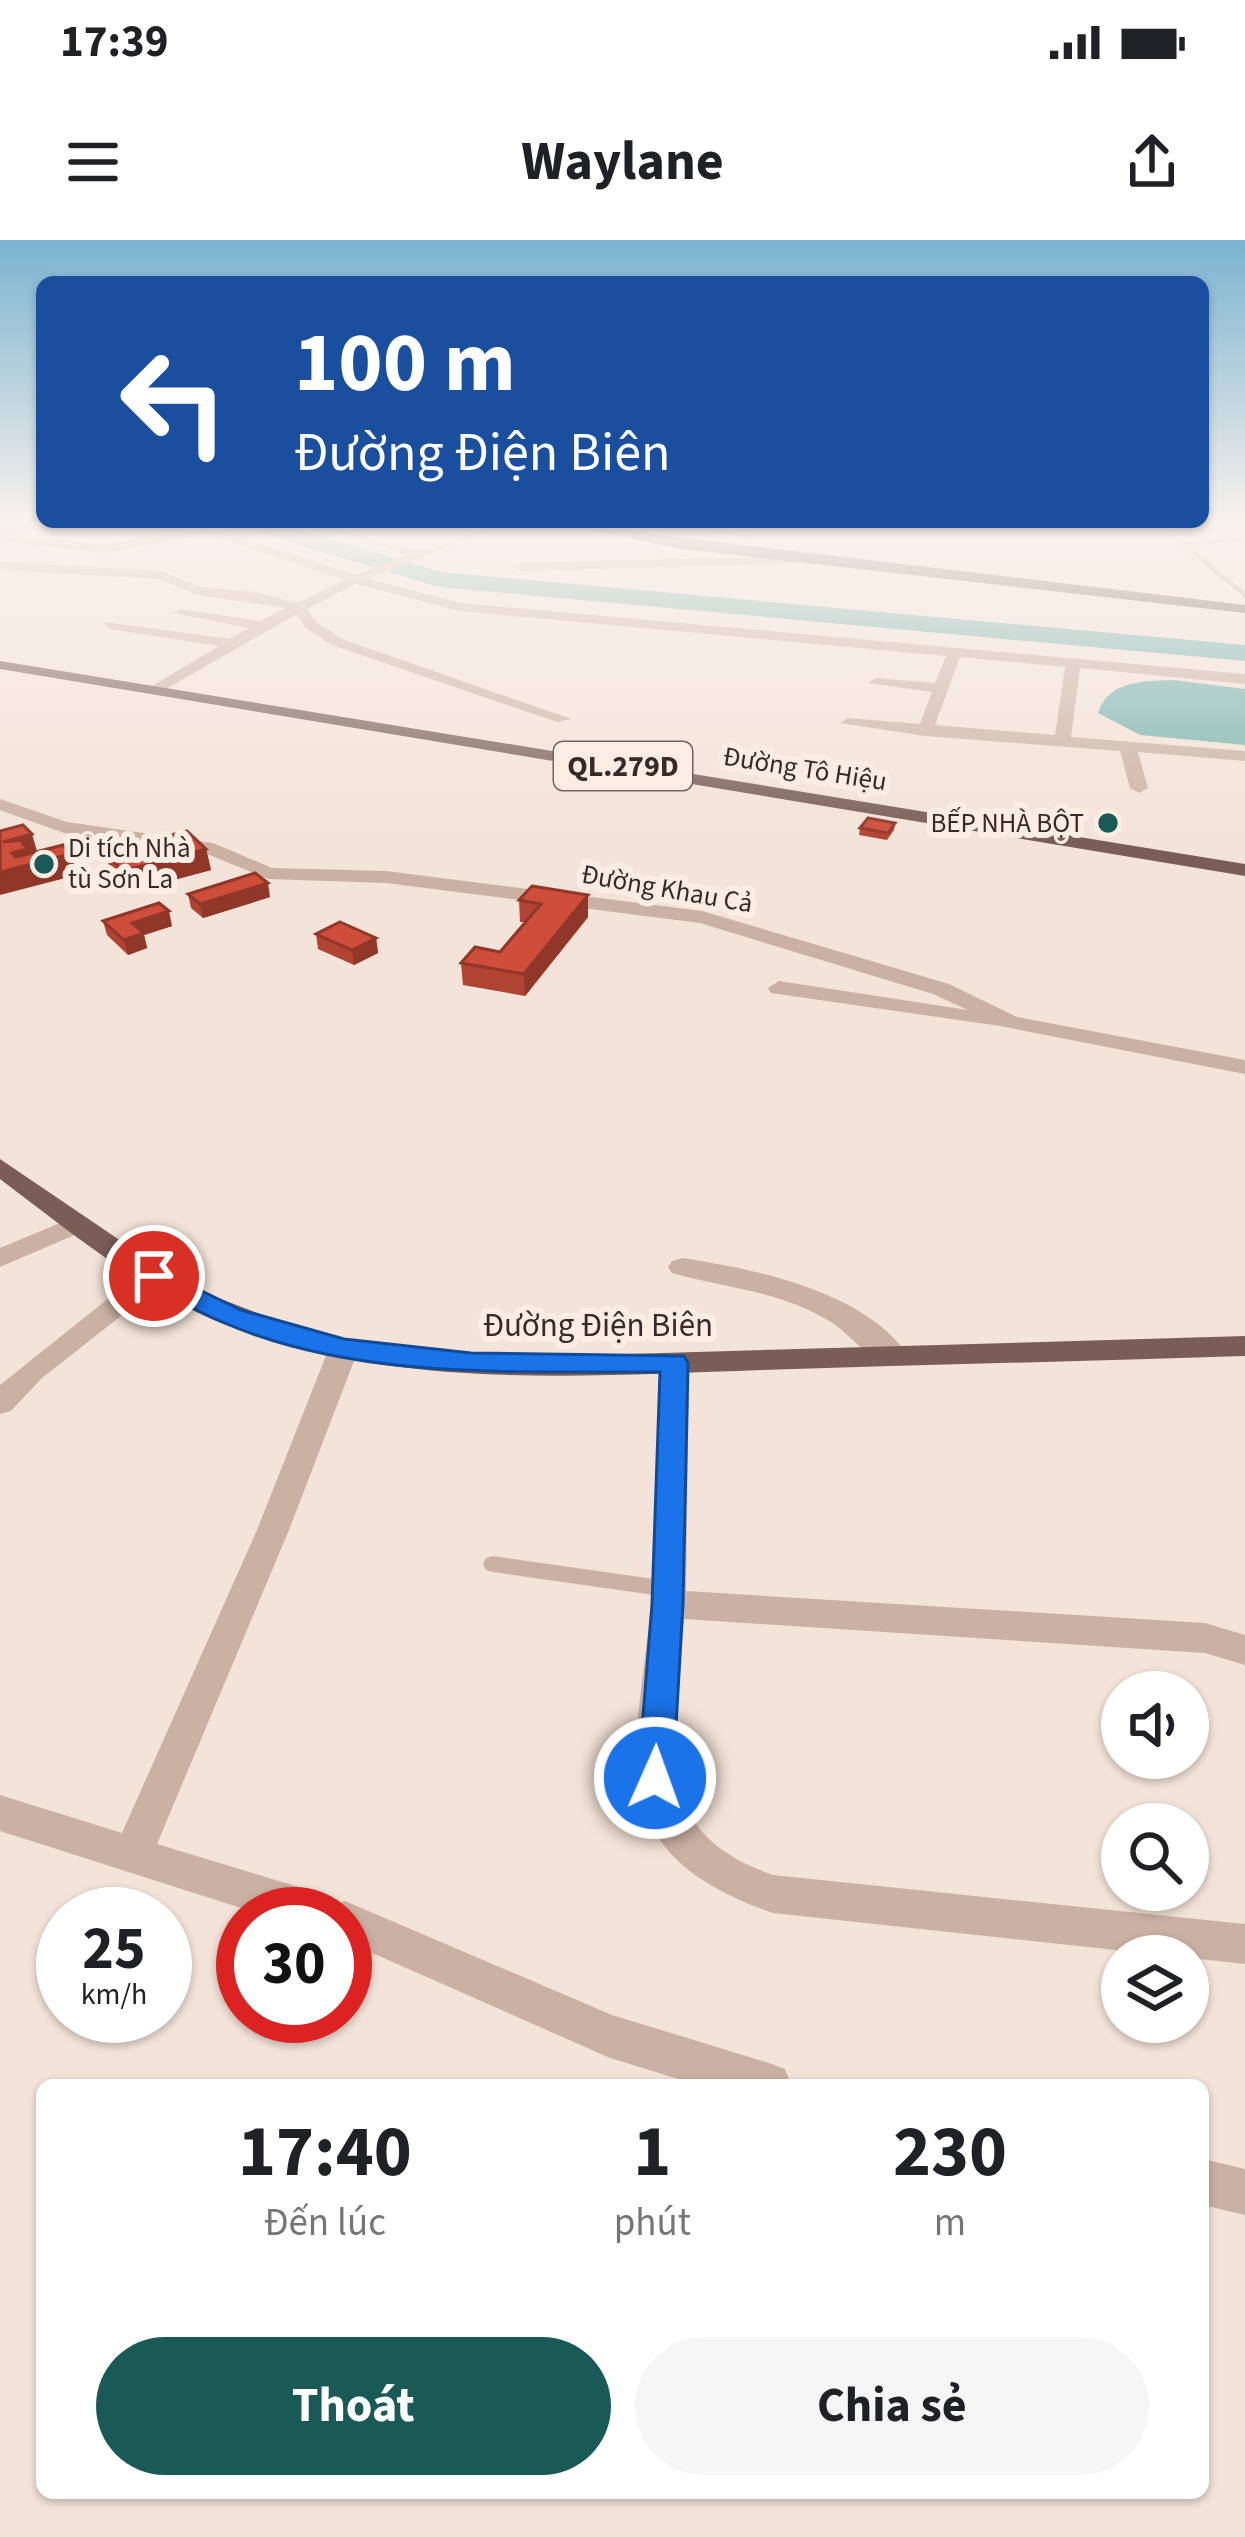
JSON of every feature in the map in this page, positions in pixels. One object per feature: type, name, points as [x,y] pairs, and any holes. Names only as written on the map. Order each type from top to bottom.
[{"type":"main road","name":"Đường Tô Hiệu","points":[[0,665],[1245,870]]},
{"type":"main road","name":"Đường Điện Biên","points":[[0,1167],[154,1276],[232,1316],[344,1348],[471,1362],[674,1363],[1245,1346]]},
{"type":"street","points":[[123,627],[234,644]]},
{"type":"street","points":[[157,689],[261,627]]},
{"type":"street","points":[[313,627],[337,642],[563,719]]},
{"type":"street","points":[[687,627],[1245,680]]},
{"type":"street","points":[[925,731],[955,651]]},
{"type":"street","points":[[1063,742],[1064,704],[1074,662]]},
{"type":"street","points":[[876,683],[942,688]]},
{"type":"street","points":[[848,723],[1245,756]]},
{"type":"street","points":[[1127,744],[1139,788]]},
{"type":"street","name":"Đường Khau Cả","points":[[0,804],[64,827],[206,847],[268,873],[386,877],[702,917],[923,982],[1011,1023],[1245,1067]]},
{"type":"street","points":[[779,988],[1011,1023]]},
{"type":"street","points":[[0,1258],[77,1224]]},
{"type":"street","points":[[682,1267],[756,1278],[806,1296],[851,1318],[894,1357]]},
{"type":"street","points":[[0,1403],[32,1371],[154,1276]]},
{"type":"street","points":[[133,1854],[273,1530],[344,1348]]},
{"type":"street","points":[[674,1363],[668,1596],[655,1778],[679,1837],[698,1857],[739,1883],[773,1894],[1245,1944]]},
{"type":"street","points":[[668,1596],[1205,1639],[1245,1650]]},
{"type":"street","points":[[0,1813],[237,1887]]},
{"type":"street","points":[[372,1933],[610,2036],[750,2079]]},
{"type":"street","points":[[1209,2183],[1245,2192]]},
{"type":"lane","points":[[493,1564],[668,1596]]},
{"type":"water","points":[[1174,680],[1245,689],[1245,745],[1140,735],[1098,713],[1119,688]]},
{"type":"building","points":[[868,818],[895,823],[888,833],[860,828]]},
{"type":"building","points":[[23,825],[32,834],[3,842],[20,840],[28,849],[12,853],[16,857],[63,845],[71,854],[0,872],[0,831]]},
{"type":"building","points":[[187,831],[206,849],[123,871],[105,852]]},
{"type":"building","points":[[255,873],[268,883],[200,904],[188,894]]},
{"type":"building","points":[[532,886],[588,895],[524,974],[461,963],[475,947],[500,952],[541,904],[519,900]]},
{"type":"building","points":[[159,903],[169,911],[132,923],[144,933],[124,940],[103,921]]},
{"type":"building","points":[[340,922],[376,938],[352,950],[316,934]]},
{"type":"waterway","points":[[964,627],[1245,653]]},
{"type":"place","name":"BẾP NHÀ BỘT","points":[[1108,823]]},
{"type":"place","name":"Di tích Nhà tù Sơn La","points":[[44,864]]},
{"type":"route","points":[[154,1276],[232,1316],[344,1348],[471,1362],[674,1363],[668,1604],[655,1778]]}]
